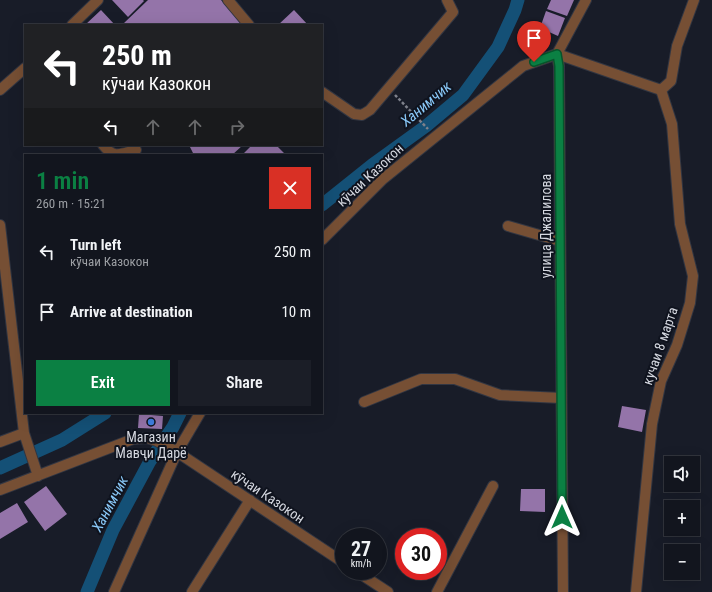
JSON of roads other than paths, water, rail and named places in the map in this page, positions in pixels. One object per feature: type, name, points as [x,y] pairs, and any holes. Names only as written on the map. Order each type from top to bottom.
[{"type":"street","points":[[73,24],[98,0]]},
{"type":"street","points":[[228,0],[248,24]]},
{"type":"street","points":[[323,93],[354,114],[362,115],[370,110],[453,12],[447,0]]},
{"type":"street","points":[[586,0],[557,54],[661,90],[671,81],[677,46],[694,0]]},
{"type":"street","name":"кӯчаи Казокон","points":[[323,239],[383,179],[523,66],[557,54]]},
{"type":"street","name":"улица Джалилова","points":[[557,54],[559,66],[563,592]]},
{"type":"street","points":[[0,90],[24,69]]},
{"type":"street","name":"кучаи 8 марта","points":[[636,592],[652,424],[661,381],[677,345],[690,303],[693,276],[680,224],[672,124],[661,90]]},
{"type":"street","points":[[104,146],[110,153],[114,154]]},
{"type":"street","points":[[121,154],[136,150]]},
{"type":"street","points":[[0,225],[24,433],[38,476]]},
{"type":"street","points":[[508,226],[560,241]]},
{"type":"street","points":[[364,402],[421,379],[455,379],[500,395],[562,398]]},
{"type":"street","points":[[114,592],[177,452],[199,414]]},
{"type":"street","points":[[0,442],[24,433]]},
{"type":"street","name":"кӯчаи Казокон","points":[[0,490],[134,439],[147,438],[157,441],[177,452],[335,557]]},
{"type":"street","points":[[437,592],[493,486]]},
{"type":"street","points":[[192,592],[250,500]]},
{"type":"street","points":[[366,580],[376,589],[388,592]]},
{"type":"waterway","name":"Ханимчик","points":[[323,204],[372,165],[426,126],[463,95],[498,47],[518,0]]},
{"type":"waterway","name":"Ханимчик","points":[[0,468],[62,440],[103,414]]},
{"type":"waterway","name":"Ханимчик","points":[[87,592],[113,530],[150,461],[173,427],[180,414]]},
{"type":"place","name":"Магазин Мавҷи Дарё","points":[[151,422]]}]
